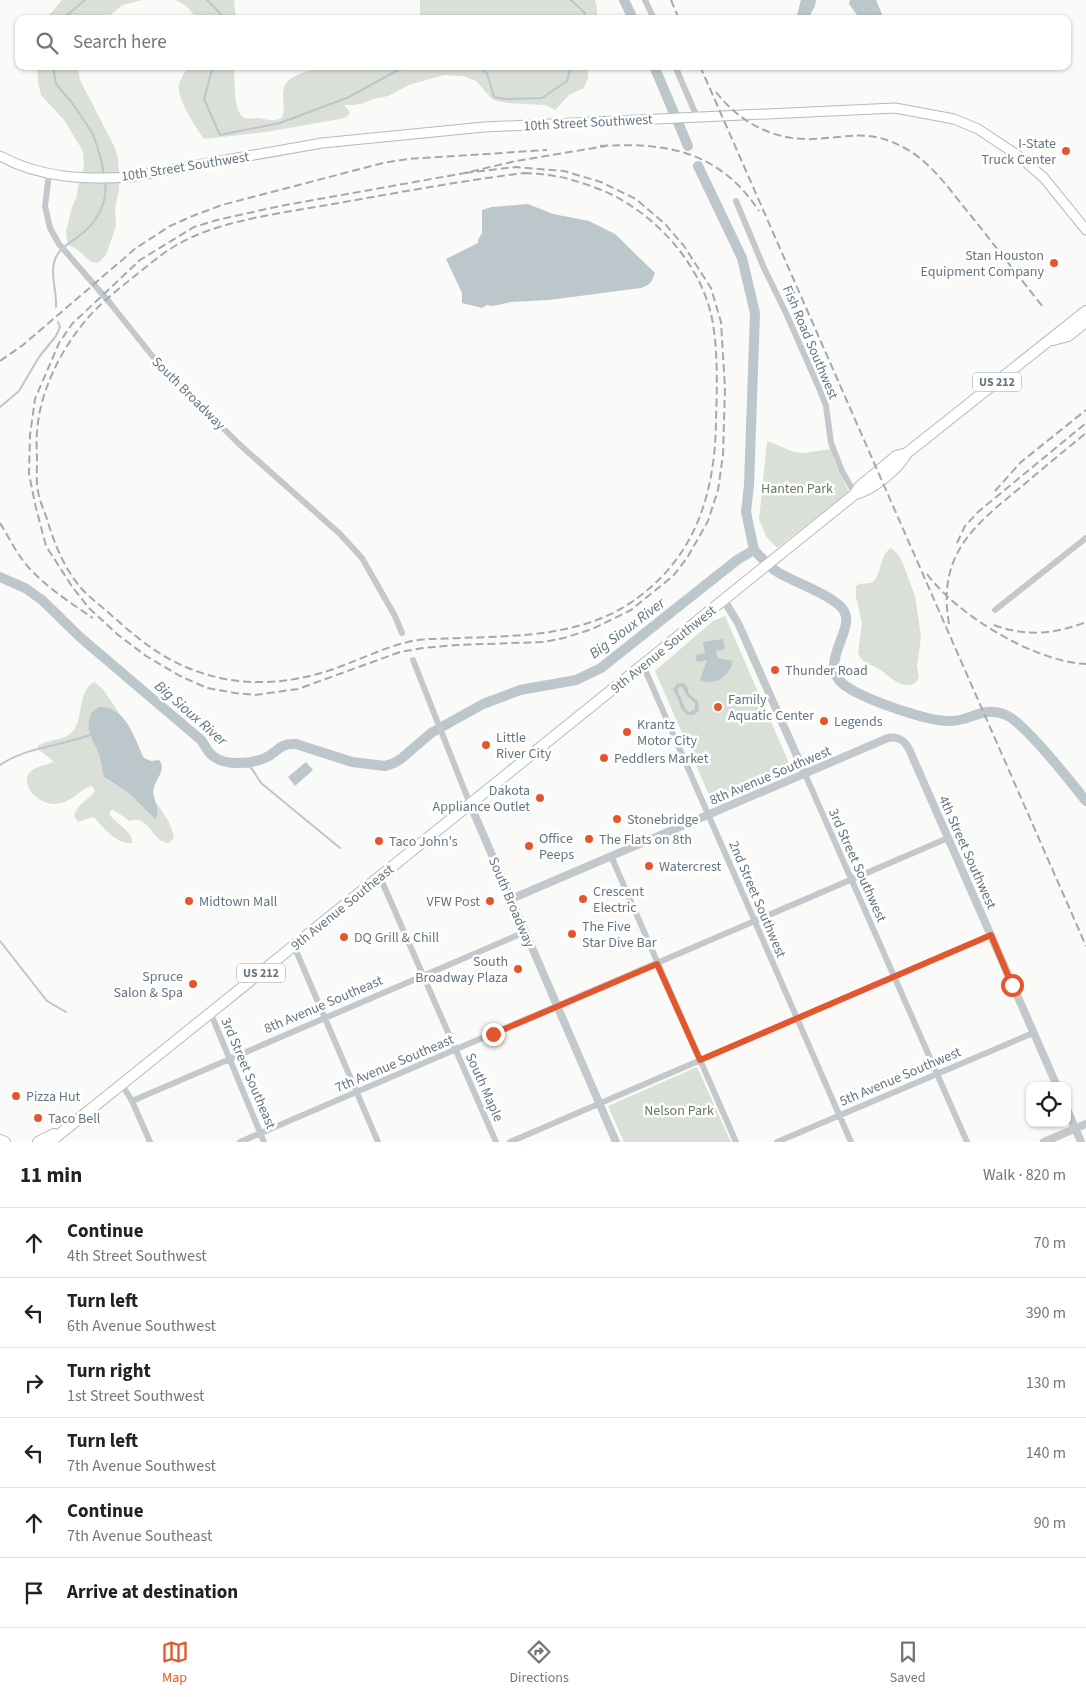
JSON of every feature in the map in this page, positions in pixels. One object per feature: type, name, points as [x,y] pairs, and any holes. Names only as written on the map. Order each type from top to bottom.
[{"type":"main road","name":"10th Street Southwest","points":[[49,174],[95,178],[130,177],[322,143],[484,127],[895,108],[954,119],[978,129],[1020,157],[1044,178],[1086,230]]},
{"type":"main road","points":[[0,156],[26,168],[49,174]]},
{"type":"main road","name":"9th Avenue Southwest","points":[[470,804],[856,494],[860,486],[896,456],[907,453],[1086,311]]},
{"type":"main road","points":[[1047,342],[1068,336],[1086,322]]},
{"type":"main road","name":"9th Avenue Southeast","points":[[50,1142],[470,804]]},
{"type":"main road","points":[[38,1142],[71,1126]]},
{"type":"main road","points":[[0,1140],[5,1142]]},
{"type":"street","points":[[645,0],[652,15]]},
{"type":"street","points":[[677,70],[697,117]]},
{"type":"street","name":"South Broadway","points":[[49,174],[45,206],[50,228],[64,251],[110,303],[158,363],[239,444],[340,534],[362,558],[395,616],[402,633]]},
{"type":"street","name":"Fish Road Southwest","points":[[736,201],[764,268],[816,380],[826,406],[831,443],[842,471],[856,494]]},
{"type":"street","points":[[996,610],[1086,538]]},
{"type":"street","name":"3rd Street Southwest","points":[[724,600],[738,622],[967,1142]]},
{"type":"street","name":"South Broadway","points":[[413,660],[470,804],[616,1142]]},
{"type":"street","name":"2nd Street Southwest","points":[[643,665],[851,1142]]},
{"type":"street","name":"8th Avenue Southwest","points":[[511,899],[888,738],[901,739]]},
{"type":"street","name":"4th Street Southwest","points":[[901,739],[909,749],[1055,1082]]},
{"type":"street","name":"7th Avenue Southeast","points":[[240,1142],[948,838]]},
{"type":"street","points":[[611,856],[736,1142]]},
{"type":"street","name":"South Maple","points":[[380,877],[496,1142]]},
{"type":"street","name":"8th Avenue Southeast","points":[[132,1101],[525,932]]},
{"type":"street","points":[[510,1142],[991,935]]},
{"type":"street","points":[[294,946],[378,1142]]},
{"type":"street","name":"3rd Street Southeast","points":[[211,1014],[264,1142]]},
{"type":"street","name":"5th Avenue Southwest","points":[[777,1142],[1033,1033]]},
{"type":"street","points":[[122,1085],[132,1101],[150,1142]]},
{"type":"street","points":[[1071,1118],[1081,1142]]},
{"type":"street","points":[[1044,1142],[1086,1124]]},
{"type":"green space","points":[[62,0],[142,0],[122,5],[111,15],[49,15]]},
{"type":"green space","points":[[175,0],[234,0],[236,15],[194,15],[182,3]]},
{"type":"green space","points":[[420,0],[595,0],[597,8],[597,15],[420,15]]},
{"type":"green space","points":[[37,70],[79,70],[80,80],[114,146],[118,158],[119,189],[115,208],[116,226],[106,255],[98,263],[91,262],[78,250],[69,245],[67,240],[66,232],[84,167],[83,151],[64,120],[41,95]]},
{"type":"green space","points":[[186,70],[234,70],[236,101],[243,117],[276,120],[282,118],[284,109],[283,94],[287,82],[291,78],[311,70],[588,70],[588,78],[584,88],[569,95],[555,110],[545,105],[508,103],[493,100],[476,81],[463,76],[444,75],[409,85],[388,96],[364,103],[344,105],[350,112],[348,116],[340,119],[266,132],[204,139],[187,113],[179,90],[180,82]]},
{"type":"green space","name":"Hanten Park","points":[[767,441],[794,452],[804,453],[830,449],[849,492],[777,548],[766,536],[759,520]]},
{"type":"green space","points":[[891,548],[902,561],[915,596],[921,637],[917,666],[919,678],[910,685],[900,684],[895,681],[879,669],[865,662],[858,653],[862,623],[856,597],[856,586],[871,583],[875,580],[887,551]]},
{"type":"green space","name":"Family Aquatic Center","points":[[725,616],[792,770],[713,804],[655,671],[713,621]]},
{"type":"green space","points":[[94,682],[103,689],[121,716],[112,710],[91,713],[89,726],[100,757],[103,774],[109,781],[158,815],[157,804],[172,829],[174,838],[169,843],[163,842],[158,838],[142,821],[130,821],[112,809],[109,814],[127,831],[132,839],[132,843],[122,842],[117,839],[92,817],[78,822],[74,815],[78,808],[95,791],[92,786],[84,789],[67,801],[57,804],[42,801],[29,788],[27,776],[30,772],[53,762],[38,749],[38,746],[66,737],[73,731],[79,719],[85,692]]},
{"type":"green space","name":"Nelson Park","points":[[697,1067],[731,1142],[624,1142],[608,1106]]},
{"type":"shaded area","points":[[801,0],[816,0],[810,15],[797,15]]},
{"type":"shaded area","points":[[850,0],[876,0],[882,15],[857,15],[849,4]]},
{"type":"shaded area","points":[[528,204],[553,214],[589,221],[615,234],[655,273],[652,281],[641,288],[549,300],[487,305],[482,308],[462,303],[462,293],[446,259],[478,243],[482,233],[482,210],[492,207]]},
{"type":"shaded area","points":[[723,639],[725,649],[716,651],[718,658],[733,661],[731,667],[721,679],[711,682],[700,680],[707,660],[697,662],[695,655],[705,653],[703,642]]},
{"type":"shaded area","points":[[678,683],[683,683],[687,686],[689,694],[698,701],[699,710],[694,715],[688,715],[681,709],[673,689]],"holes":[[[680,686],[687,696],[695,703],[695,709],[689,712],[684,706],[677,690]]]},
{"type":"shaded area","points":[[99,707],[109,708],[123,718],[133,733],[144,758],[151,761],[159,760],[161,764],[162,769],[153,792],[158,811],[155,819],[130,794],[104,777],[98,752],[89,732],[91,713]]},
{"type":"shaded area","points":[[306,762],[313,770],[295,786],[288,777]]},
{"type":"waterway","points":[[67,15],[85,0]]},
{"type":"waterway","points":[[207,0],[221,15]]},
{"type":"waterway","points":[[571,0],[585,13],[584,15]]},
{"type":"waterway","points":[[624,0],[631,15]]},
{"type":"waterway","points":[[54,70],[56,84],[73,104],[93,134],[104,175]]},
{"type":"waterway","points":[[212,70],[204,99],[220,135],[280,123],[349,97],[398,70]]},
{"type":"waterway","points":[[482,70],[487,73],[494,97],[504,99],[542,98],[567,81],[570,70]]},
{"type":"waterway","points":[[656,70],[688,146]]},
{"type":"waterway","points":[[698,166],[742,258],[755,313],[749,485],[746,512],[754,550]]},
{"type":"waterway","points":[[56,307],[53,275],[56,257],[63,248],[91,225],[100,212],[105,198],[105,182]]},
{"type":"waterway","points":[[0,407],[19,391],[39,357],[56,336],[60,327],[58,322]]},
{"type":"waterway","name":"Big Sioux River","points":[[754,550],[775,571],[833,600],[844,611],[846,619],[845,628],[835,659],[834,669],[838,679],[847,687],[868,698],[928,718],[951,721],[990,712],[1006,715],[1018,723],[1041,746],[1086,801]]},
{"type":"waterway","name":"Big Sioux River","points":[[0,577],[25,588],[42,600],[81,638],[201,740],[209,753],[218,759],[231,763],[253,762],[269,756],[282,746],[296,744],[352,762],[385,766],[402,758],[431,733],[483,704],[520,690],[576,680],[601,668],[737,560],[754,550]]},
{"type":"waterway","points":[[0,765],[32,750],[90,735]]},
{"type":"waterway","points":[[245,763],[252,769],[261,783],[340,848]]},
{"type":"waterway","points":[[0,941],[47,1001],[66,1012]]},
{"type":"railway","points":[[671,0],[677,15]]},
{"type":"railway","points":[[702,70],[1086,946]]},
{"type":"railway","points":[[716,92],[736,113],[759,128],[772,133],[800,139],[869,136],[891,141],[914,154],[949,188],[1043,307]]},
{"type":"railway","points":[[600,146],[647,146],[690,154],[709,163],[727,175],[759,211]]},
{"type":"railway","points":[[465,173],[516,167],[564,171],[601,182],[636,199],[665,224],[684,246],[711,288],[721,322],[725,388],[723,455],[718,490],[708,521],[687,558],[673,576],[631,610],[592,629],[564,638],[543,642],[457,645],[400,652],[298,689],[255,695],[207,688],[180,676],[146,656],[117,634],[89,608],[73,588],[46,546],[36,508],[29,474],[30,435],[35,399],[59,343],[72,324],[140,260],[194,227],[280,206],[465,173],[516,161],[606,146]]},
{"type":"railway","points":[[0,361],[23,345],[136,248],[170,226],[195,215],[222,205],[383,163],[408,159],[547,150]]},
{"type":"railway","points":[[524,173],[560,177],[585,184],[613,195],[641,213],[656,225],[682,254],[693,270],[709,305],[715,336],[717,372],[715,447],[712,472],[699,520],[688,542],[657,582],[636,599],[616,611],[574,627],[529,635],[412,641],[321,673],[297,679],[261,682],[237,681],[207,675],[176,663],[137,637],[84,591],[60,555],[39,498],[37,488],[37,437],[42,403],[52,373],[77,332],[98,307],[165,252],[192,237],[211,230],[272,214],[452,183],[524,173]]},
{"type":"railway","points":[[995,491],[1021,462],[1086,410]]},
{"type":"railway","points":[[957,543],[965,526],[978,512],[1086,423]]},
{"type":"railway","points":[[949,624],[948,579],[962,544],[988,515],[1086,433]]},
{"type":"railway","points":[[0,523],[27,566],[53,590],[93,618]]},
{"type":"railway","points":[[927,574],[940,590],[957,605],[999,634],[1044,655],[1086,664]]},
{"type":"railway","points":[[994,625],[1017,631],[1040,632],[1063,629],[1086,622]]},
{"type":"place","name":"I-State Truck Center","points":[[1066,151]]},
{"type":"place","name":"Stan Houston Equipment Company","points":[[1054,263]]},
{"type":"place","name":"Thunder Road","points":[[775,670]]},
{"type":"place","name":"Family Aquatic Center","points":[[718,707]]},
{"type":"place","name":"Legends","points":[[824,721]]},
{"type":"place","name":"Krantz Motor City","points":[[627,732]]},
{"type":"place","name":"Little River City","points":[[486,745]]},
{"type":"place","name":"Peddlers Market","points":[[604,758]]},
{"type":"place","name":"Dakota Appliance Outlet","points":[[540,798]]},
{"type":"place","name":"Stonebridge","points":[[617,819]]},
{"type":"place","name":"The Flats on 8th","points":[[589,839]]},
{"type":"place","name":"Taco John's","points":[[379,841]]},
{"type":"place","name":"Office Peeps","points":[[529,846]]},
{"type":"place","name":"Watercrest","points":[[649,866]]},
{"type":"place","name":"Crescent Electric","points":[[583,899]]},
{"type":"place","name":"Midtown Mall","points":[[189,901]]},
{"type":"place","name":"VFW Post","points":[[490,901]]},
{"type":"place","name":"The Five Star Dive Bar","points":[[572,934]]},
{"type":"place","name":"DQ Grill & Chill","points":[[344,937]]},
{"type":"place","name":"South Broadway Plaza","points":[[518,969]]},
{"type":"place","name":"Spruce Salon & Spa","points":[[193,984]]},
{"type":"place","name":"Pizza Hut","points":[[16,1096]]},
{"type":"place","name":"Taco Bell","points":[[38,1118]]},
{"type":"route","points":[[493,1034],[657,964],[700,1060],[991,935],[1012,985]]}]
